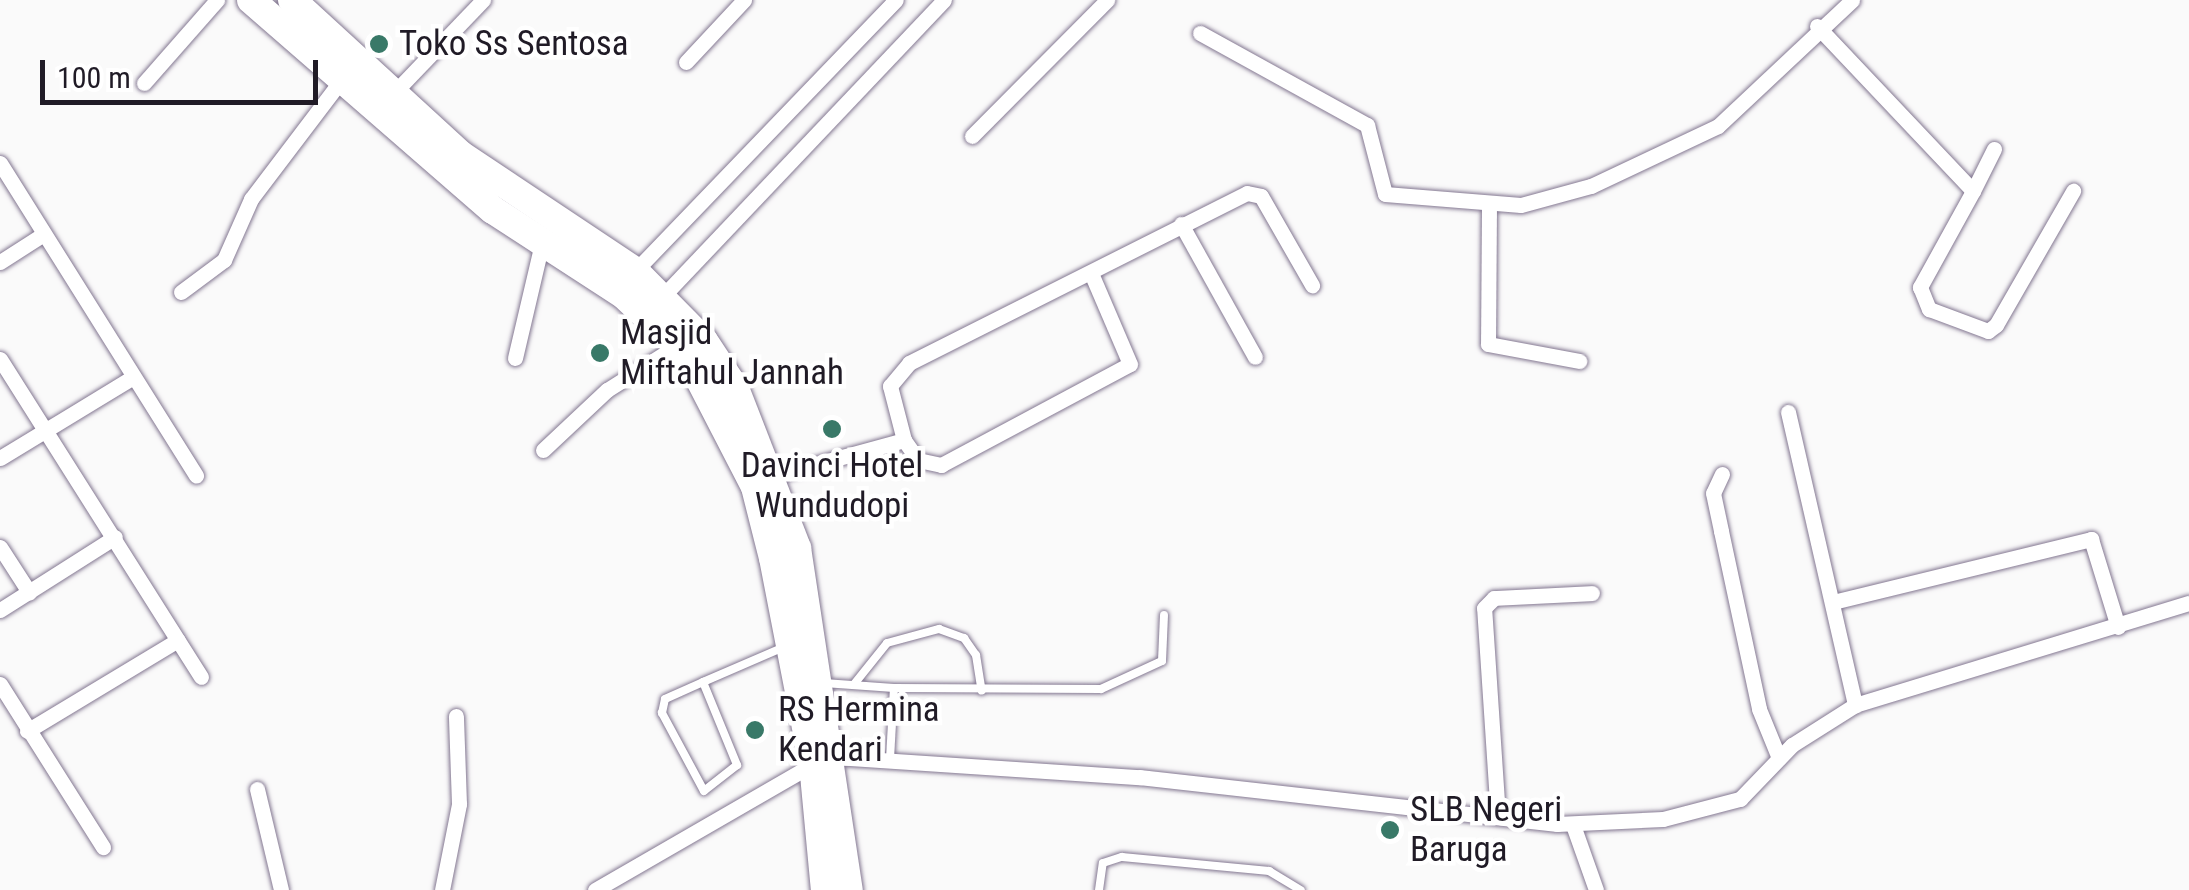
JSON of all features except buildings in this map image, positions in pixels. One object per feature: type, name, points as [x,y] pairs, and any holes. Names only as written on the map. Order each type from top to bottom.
[{"type":"highway","points":[[251,0],[342,79],[385,102],[636,271],[663,296],[735,388],[776,475],[824,683],[825,890]]},
{"type":"highway","points":[[292,0],[385,102],[542,243],[624,295],[678,346],[755,487],[824,761],[849,890]]},
{"type":"street","points":[[144,83],[217,0]]},
{"type":"street","points":[[385,102],[483,0]]},
{"type":"street","points":[[686,62],[744,0]]},
{"type":"street","points":[[636,271],[896,0]]},
{"type":"street","points":[[663,296],[944,0]]},
{"type":"street","points":[[972,136],[1107,0]]},
{"type":"street","points":[[1200,33],[1367,125],[1385,194],[1489,205],[1569,194],[1718,126],[1817,26],[1852,0]]},
{"type":"street","points":[[1817,26],[1973,192]]},
{"type":"street","points":[[181,292],[224,260],[251,199],[342,79]]},
{"type":"street","points":[[1994,149],[1920,302],[1988,332],[2073,190]]},
{"type":"street","points":[[0,163],[130,379],[196,476]]},
{"type":"street","points":[[1091,273],[1130,364],[940,465],[918,460],[904,440],[889,399],[896,374],[1181,224],[1258,194],[1312,285]]},
{"type":"street","points":[[1489,205],[1488,344],[1579,360]]},
{"type":"street","points":[[1181,224],[1255,357]]},
{"type":"street","points":[[0,262],[42,235]]},
{"type":"street","points":[[515,358],[542,243]]},
{"type":"street","points":[[543,450],[607,390],[678,346]]},
{"type":"street","points":[[0,359],[201,677]]},
{"type":"street","points":[[0,458],[130,379]]},
{"type":"street","points":[[1788,412],[1855,705]]},
{"type":"street","points":[[776,475],[904,440]]},
{"type":"street","points":[[1722,474],[1713,493],[1760,709],[1780,758]]},
{"type":"street","points":[[0,610],[115,537]]},
{"type":"street","points":[[1833,602],[2092,538],[2118,627]]},
{"type":"street","points":[[0,547],[29,592]]},
{"type":"street","points":[[1498,817],[1484,608],[1494,598],[1592,593]]},
{"type":"street","points":[[594,890],[824,761],[890,759],[1573,825],[1724,807],[1760,785],[1780,758],[1855,705],[2189,603]]},
{"type":"street","points":[[27,731],[178,640]]},
{"type":"street","points":[[0,684],[103,847]]},
{"type":"street","points":[[442,890],[458,804],[456,716]]},
{"type":"street","points":[[257,789],[281,890]]},
{"type":"street","points":[[1573,825],[1596,890]]},
{"type":"lane","points":[[824,683],[982,691],[1101,689],[1143,676],[1162,661],[1164,614]]},
{"type":"lane","points":[[855,684],[887,642],[940,629],[964,638],[976,655],[982,691]]},
{"type":"lane","points":[[704,682],[737,765],[704,791],[662,713],[666,698],[792,644]]},
{"type":"lane","points":[[890,759],[894,688]]},
{"type":"lane","points":[[1099,890],[1104,863],[1117,857],[1269,871],[1301,890]]},
{"type":"place","name":"Toko Ss Sentosa","points":[[379,44]]},
{"type":"place","name":"Masjid Miftahul Jannah","points":[[600,353]]},
{"type":"place","name":"Davinci Hotel Wundudopi","points":[[832,429]]},
{"type":"place","name":"RS Hermina Kendari","points":[[755,730]]},
{"type":"place","name":"SLB Negeri Baruga","points":[[1390,830]]}]
